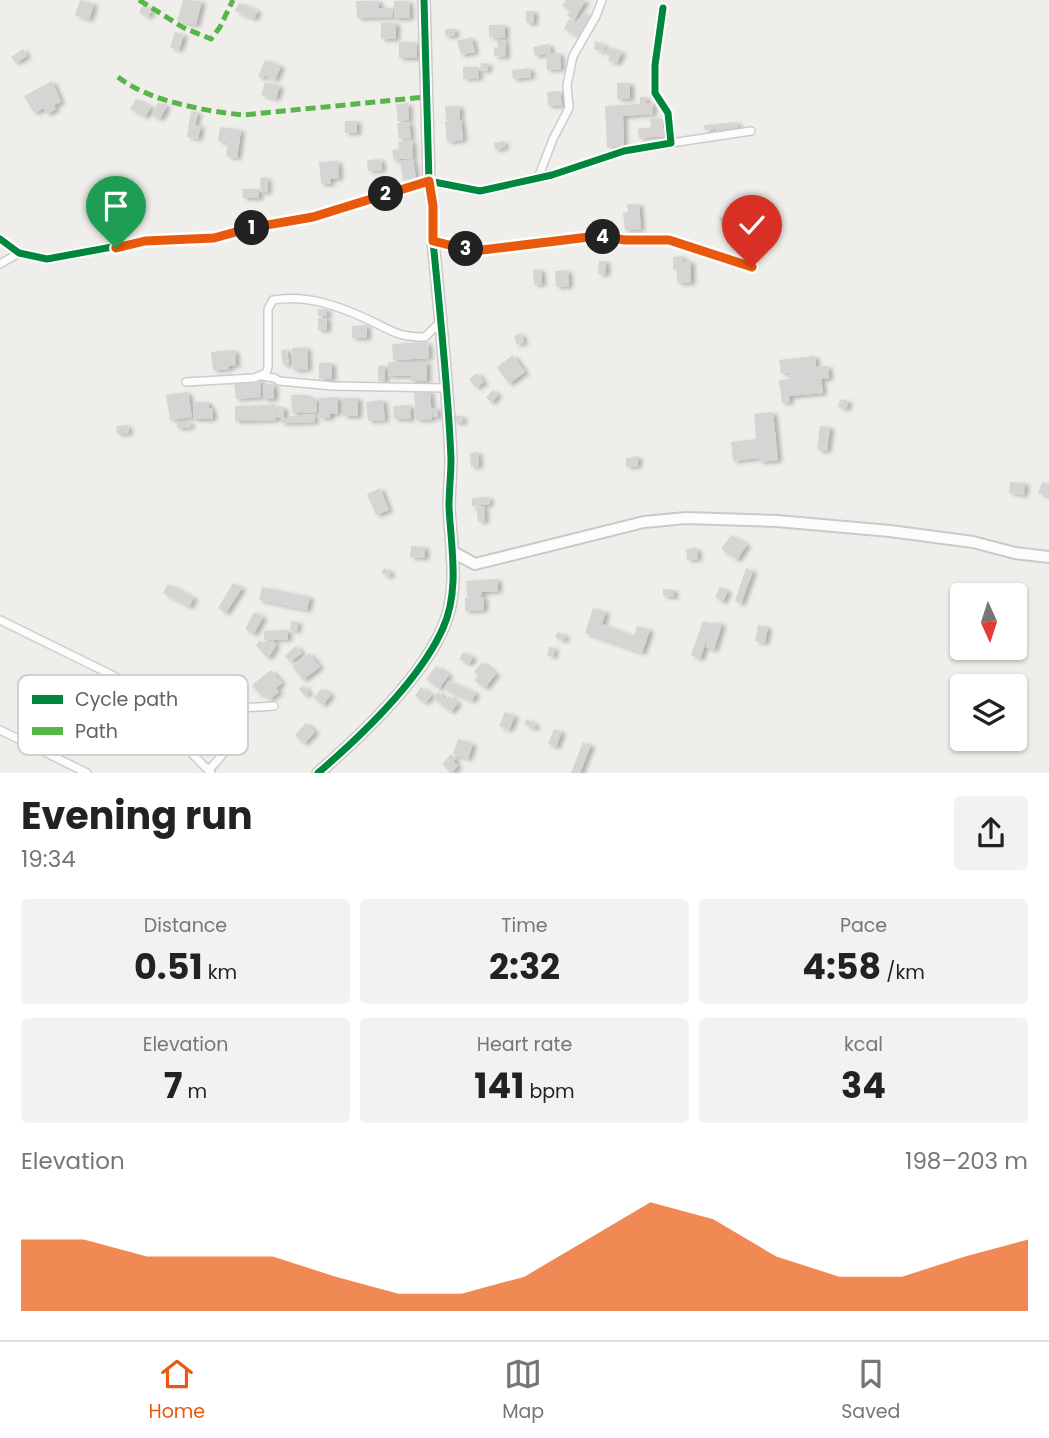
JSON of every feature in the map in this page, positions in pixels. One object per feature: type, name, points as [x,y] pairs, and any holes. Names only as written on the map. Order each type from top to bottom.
[{"type":"street","points":[[318,773],[356,739],[400,692],[443,630],[453,595],[449,505],[451,460],[429,181],[424,0]]},
{"type":"street","points":[[538,178],[569,108],[567,85],[573,56],[602,0]]},
{"type":"street","points":[[663,8],[655,65],[655,93],[668,113],[671,143]]},
{"type":"street","points":[[0,239],[19,253],[47,259],[145,241],[214,238],[250,228],[313,217],[429,181],[480,191],[538,178],[624,151],[751,131]]},
{"type":"street","points":[[433,241],[474,251],[597,236],[625,240],[669,240],[752,267]]},
{"type":"street","points":[[0,264],[19,253]]},
{"type":"street","points":[[262,376],[268,367],[268,309],[273,300],[306,299],[332,306],[407,337],[425,337],[441,321]]},
{"type":"street","points":[[186,382],[262,376],[274,377],[279,381],[332,386],[445,388]]},
{"type":"street","points":[[453,552],[475,564],[644,522],[685,518],[777,521],[890,531],[973,542],[1049,557]]},
{"type":"street","points":[[0,620],[112,675]]},
{"type":"street","points":[[248,708],[274,706]]},
{"type":"street","points":[[0,730],[18,739]]},
{"type":"street","points":[[51,755],[87,773]]},
{"type":"street","points":[[194,755],[210,771],[223,755]]},
{"type":"building","points":[[80,0],[94,4],[89,20],[75,15]]},
{"type":"building","points":[[183,0],[202,1],[196,25],[177,21]]},
{"type":"building","points":[[566,0],[575,0],[570,10],[562,6]]},
{"type":"building","points":[[576,0],[586,0],[574,20],[567,16]]},
{"type":"building","points":[[356,1],[379,1],[379,8],[393,8],[393,17],[357,18]]},
{"type":"building","points":[[394,1],[409,1],[410,18],[394,18]]},
{"type":"building","points":[[239,3],[258,11],[254,19],[235,11]]},
{"type":"building","points":[[143,5],[152,11],[148,17],[139,12]]},
{"type":"building","points":[[526,11],[534,11],[534,23],[526,23]]},
{"type":"building","points":[[584,13],[590,16],[579,37],[564,29],[569,19],[576,23]]},
{"type":"building","points":[[381,23],[396,23],[396,39],[381,39]]},
{"type":"building","points":[[489,25],[505,25],[505,38],[489,37]]},
{"type":"building","points":[[445,29],[455,29],[455,36],[445,36]]},
{"type":"building","points":[[175,32],[184,35],[179,50],[170,47]]},
{"type":"building","points":[[471,37],[475,52],[461,55],[457,41]]},
{"type":"building","points":[[497,40],[505,40],[506,57],[494,56],[494,47],[498,48]]},
{"type":"building","points":[[595,41],[606,46],[604,52],[594,49]]},
{"type":"building","points":[[399,42],[417,42],[417,58],[399,58]]},
{"type":"building","points":[[549,44],[551,53],[535,56],[533,47]]},
{"type":"building","points":[[608,47],[622,52],[617,63],[608,61],[610,56],[605,53]]},
{"type":"building","points":[[23,49],[27,56],[16,63],[11,57]]},
{"type":"building","points":[[560,53],[561,69],[547,70],[546,54]]},
{"type":"building","points":[[265,60],[281,66],[275,80],[264,75],[262,79],[258,77]]},
{"type":"building","points":[[481,63],[489,64],[487,71],[480,70]]},
{"type":"building","points":[[463,67],[478,67],[479,78],[463,79]]},
{"type":"building","points":[[530,68],[531,77],[513,79],[512,70]]},
{"type":"building","points":[[52,81],[61,102],[54,105],[56,109],[47,114],[44,108],[34,113],[24,96]]},
{"type":"building","points":[[265,82],[280,86],[276,99],[261,95]]},
{"type":"building","points":[[617,83],[630,83],[630,99],[617,99]]},
{"type":"building","points":[[560,91],[562,105],[548,106],[547,92]]},
{"type":"building","points":[[640,97],[646,97],[646,103],[652,103],[653,114],[623,116],[624,146],[607,147],[605,106],[640,104]]},
{"type":"building","points":[[136,99],[151,107],[145,117],[130,109]]},
{"type":"building","points":[[158,102],[167,106],[160,119],[152,115]]},
{"type":"building","points":[[408,103],[409,120],[398,121],[396,104]]},
{"type":"building","points":[[445,106],[460,106],[460,119],[446,120]]},
{"type":"building","points":[[191,111],[198,112],[195,125],[201,126],[198,139],[187,137]]},
{"type":"building","points":[[662,118],[664,136],[639,138],[638,129],[651,127],[650,119]]},
{"type":"building","points":[[461,120],[463,140],[447,142],[445,121]]},
{"type":"building","points":[[345,121],[357,121],[357,133],[345,133]]},
{"type":"building","points":[[409,122],[411,138],[399,139],[397,123]]},
{"type":"building","points":[[737,122],[738,128],[715,130],[715,124]]},
{"type":"building","points":[[713,124],[714,129],[705,131],[704,125]]},
{"type":"building","points":[[220,127],[241,130],[237,158],[226,156],[228,142],[218,141]]},
{"type":"building","points":[[412,140],[413,158],[400,159],[398,142]]},
{"type":"building","points":[[504,141],[505,147],[495,150],[494,143]]},
{"type":"building","points":[[398,149],[400,160],[394,161],[392,150]]},
{"type":"building","points":[[381,159],[382,170],[368,171],[367,160]]},
{"type":"building","points":[[413,159],[416,178],[403,180],[400,161]]},
{"type":"building","points":[[338,161],[339,178],[330,179],[331,184],[321,184],[319,162]]},
{"type":"building","points":[[267,177],[268,192],[261,192],[260,178]]},
{"type":"building","points":[[242,189],[259,189],[259,198],[243,198]]},
{"type":"building","points":[[627,204],[639,204],[641,229],[625,230],[623,213],[628,212]]},
{"type":"building","points":[[730,214],[733,222],[722,226],[719,218]]},
{"type":"building","points":[[683,256],[683,261],[691,261],[691,283],[677,283],[677,269],[673,270],[673,257]]},
{"type":"building","points":[[599,261],[606,261],[606,274],[598,274]]},
{"type":"building","points":[[541,269],[542,284],[534,285],[533,270]]},
{"type":"building","points":[[568,270],[569,286],[556,287],[555,271]]},
{"type":"building","points":[[318,309],[327,309],[327,316],[318,316]]},
{"type":"building","points":[[318,318],[327,318],[327,330],[318,330]]},
{"type":"building","points":[[367,325],[367,338],[352,338],[352,326]]},
{"type":"building","points":[[521,333],[524,342],[517,345],[514,336]]},
{"type":"building","points":[[428,342],[429,358],[393,360],[392,344]]},
{"type":"building","points":[[307,347],[308,369],[293,370],[292,348]]},
{"type":"building","points":[[287,349],[289,365],[283,365],[281,350]]},
{"type":"building","points":[[235,350],[236,365],[229,366],[229,369],[213,370],[211,352]]},
{"type":"building","points":[[513,355],[525,372],[509,384],[497,367]]},
{"type":"building","points":[[815,356],[816,367],[828,366],[829,378],[821,379],[823,393],[789,396],[790,402],[782,403],[779,380],[789,379],[789,373],[781,373],[779,360]]},
{"type":"building","points":[[388,362],[427,362],[427,381],[411,381],[411,376],[388,376]]},
{"type":"building","points":[[319,363],[332,363],[332,379],[319,379]]},
{"type":"building","points":[[385,365],[385,381],[378,381],[378,366]]},
{"type":"building","points":[[477,373],[484,382],[476,388],[469,379]]},
{"type":"building","points":[[260,379],[261,397],[236,399],[234,381]]},
{"type":"building","points":[[263,384],[274,384],[274,399],[263,399]]},
{"type":"building","points":[[493,390],[498,395],[491,403],[486,397]]},
{"type":"building","points":[[430,391],[432,419],[416,420],[414,392]]},
{"type":"building","points":[[188,392],[192,417],[170,420],[166,395]]},
{"type":"building","points":[[291,395],[316,398],[317,412],[292,413]]},
{"type":"building","points":[[338,397],[338,413],[330,414],[330,418],[320,418],[319,398]]},
{"type":"building","points":[[343,398],[358,398],[358,416],[343,416]]},
{"type":"building","points":[[840,399],[849,401],[846,409],[838,407]]},
{"type":"building","points":[[383,400],[385,420],[368,421],[366,402]]},
{"type":"building","points":[[193,402],[209,402],[213,419],[193,419]]},
{"type":"building","points":[[275,405],[276,420],[235,421],[235,406]]},
{"type":"building","points":[[410,405],[411,419],[394,419],[393,406]]},
{"type":"building","points":[[277,407],[284,407],[284,418],[276,417]]},
{"type":"building","points":[[432,408],[438,408],[438,417],[433,417]]},
{"type":"building","points":[[773,412],[778,460],[760,462],[759,458],[733,461],[731,442],[756,439],[754,414]]},
{"type":"building","points":[[314,414],[315,422],[281,423],[281,419],[290,416]]},
{"type":"building","points":[[454,416],[463,416],[462,423],[454,422]]},
{"type":"building","points":[[177,422],[190,422],[191,427],[177,428]]},
{"type":"building","points":[[128,425],[129,433],[117,434],[116,426]]},
{"type":"building","points":[[820,426],[830,427],[827,451],[817,450]]},
{"type":"building","points":[[478,452],[479,466],[471,467],[470,453]]},
{"type":"building","points":[[638,456],[638,466],[626,467],[626,458]]},
{"type":"building","points":[[1010,482],[1025,483],[1024,495],[1009,493]]},
{"type":"building","points":[[1042,482],[1049,484],[1049,496],[1038,493]]},
{"type":"building","points":[[380,488],[389,510],[376,515],[367,494]]},
{"type":"building","points":[[489,497],[490,504],[472,506],[472,498]]},
{"type":"building","points":[[484,506],[485,521],[478,522],[476,507]]},
{"type":"building","points":[[731,535],[747,545],[737,560],[721,549]]},
{"type":"building","points":[[411,546],[425,547],[425,558],[410,557]]},
{"type":"building","points":[[697,548],[698,559],[687,560],[686,549]]},
{"type":"building","points":[[384,568],[391,572],[389,577],[381,573]]},
{"type":"building","points":[[746,568],[753,571],[741,604],[735,601]]},
{"type":"building","points":[[498,579],[498,591],[467,597],[466,581]]},
{"type":"building","points":[[233,583],[242,588],[226,613],[218,608]]},
{"type":"building","points":[[168,584],[194,598],[189,607],[163,593]]},
{"type":"building","points":[[262,587],[310,597],[307,610],[259,600]]},
{"type":"building","points":[[720,587],[728,591],[723,602],[715,597]]},
{"type":"building","points":[[663,589],[674,590],[674,597],[663,596]]},
{"type":"building","points":[[484,597],[484,610],[465,611],[465,598]]},
{"type":"building","points":[[593,608],[606,612],[602,624],[634,636],[637,626],[650,630],[642,653],[585,633]]},
{"type":"building","points":[[254,612],[263,617],[254,634],[245,629]]},
{"type":"building","points":[[291,621],[298,622],[297,631],[290,630]]},
{"type":"building","points":[[703,621],[713,625],[714,622],[722,624],[714,650],[706,647],[708,637],[700,659],[691,655]]},
{"type":"building","points":[[758,625],[768,627],[765,643],[755,641]]},
{"type":"building","points":[[288,630],[288,639],[264,640],[264,631]]},
{"type":"building","points":[[558,632],[566,636],[563,641],[555,637]]},
{"type":"building","points":[[260,640],[272,653],[267,658],[256,645]]},
{"type":"building","points":[[267,640],[269,643],[272,640],[276,645],[272,653],[264,643]]},
{"type":"building","points":[[296,646],[302,653],[290,662],[285,656]]},
{"type":"building","points":[[549,647],[555,648],[553,657],[547,655]]},
{"type":"building","points":[[463,652],[473,657],[469,664],[459,659]]},
{"type":"building","points":[[309,653],[320,667],[303,680],[292,666]]},
{"type":"building","points":[[482,662],[496,674],[485,688],[474,680],[478,675],[474,672]]},
{"type":"building","points":[[436,666],[449,675],[439,689],[426,679]]},
{"type":"building","points":[[271,670],[282,683],[276,688],[279,692],[269,700],[262,693],[260,695],[252,685]]},
{"type":"building","points":[[448,681],[476,693],[472,701],[444,689]]},
{"type":"building","points":[[304,686],[309,693],[305,696],[299,689]]},
{"type":"building","points":[[421,687],[432,695],[425,703],[415,696]]},
{"type":"building","points":[[322,688],[331,695],[323,705],[314,698]]},
{"type":"building","points":[[439,692],[445,700],[439,704],[433,696]]},
{"type":"building","points":[[449,696],[458,703],[451,712],[441,705]]},
{"type":"building","points":[[505,712],[515,716],[509,730],[499,726]]},
{"type":"building","points":[[526,719],[536,724],[534,729],[524,724]]},
{"type":"building","points":[[306,723],[315,732],[304,744],[295,735]]},
{"type":"building","points":[[554,729],[562,732],[556,747],[548,744]]},
{"type":"building","points":[[458,739],[473,744],[468,759],[453,754]]},
{"type":"building","points":[[583,742],[591,745],[580,773],[571,773]]},
{"type":"building","points":[[451,754],[458,766],[451,773],[442,764]]},
{"type":"marked path","points":[[139,0],[184,28],[211,39],[233,0]]},
{"type":"marked path","points":[[118,77],[161,99],[195,108],[243,115],[426,97]]},
{"type":"cycle path","points":[[318,773],[370,725],[405,687],[433,648],[443,628],[451,599],[451,459],[429,181],[424,0]]},
{"type":"cycle path","points":[[0,239],[19,253],[47,259],[145,241],[214,238],[250,228],[313,217],[429,181],[480,191],[552,175],[624,151],[671,143],[668,113],[655,93],[655,65],[663,8]]},
{"type":"route","points":[[116,248],[145,241],[214,238],[250,228],[313,217],[429,181],[433,206],[433,241],[474,251],[597,236],[625,240],[669,240],[752,267]]}]
